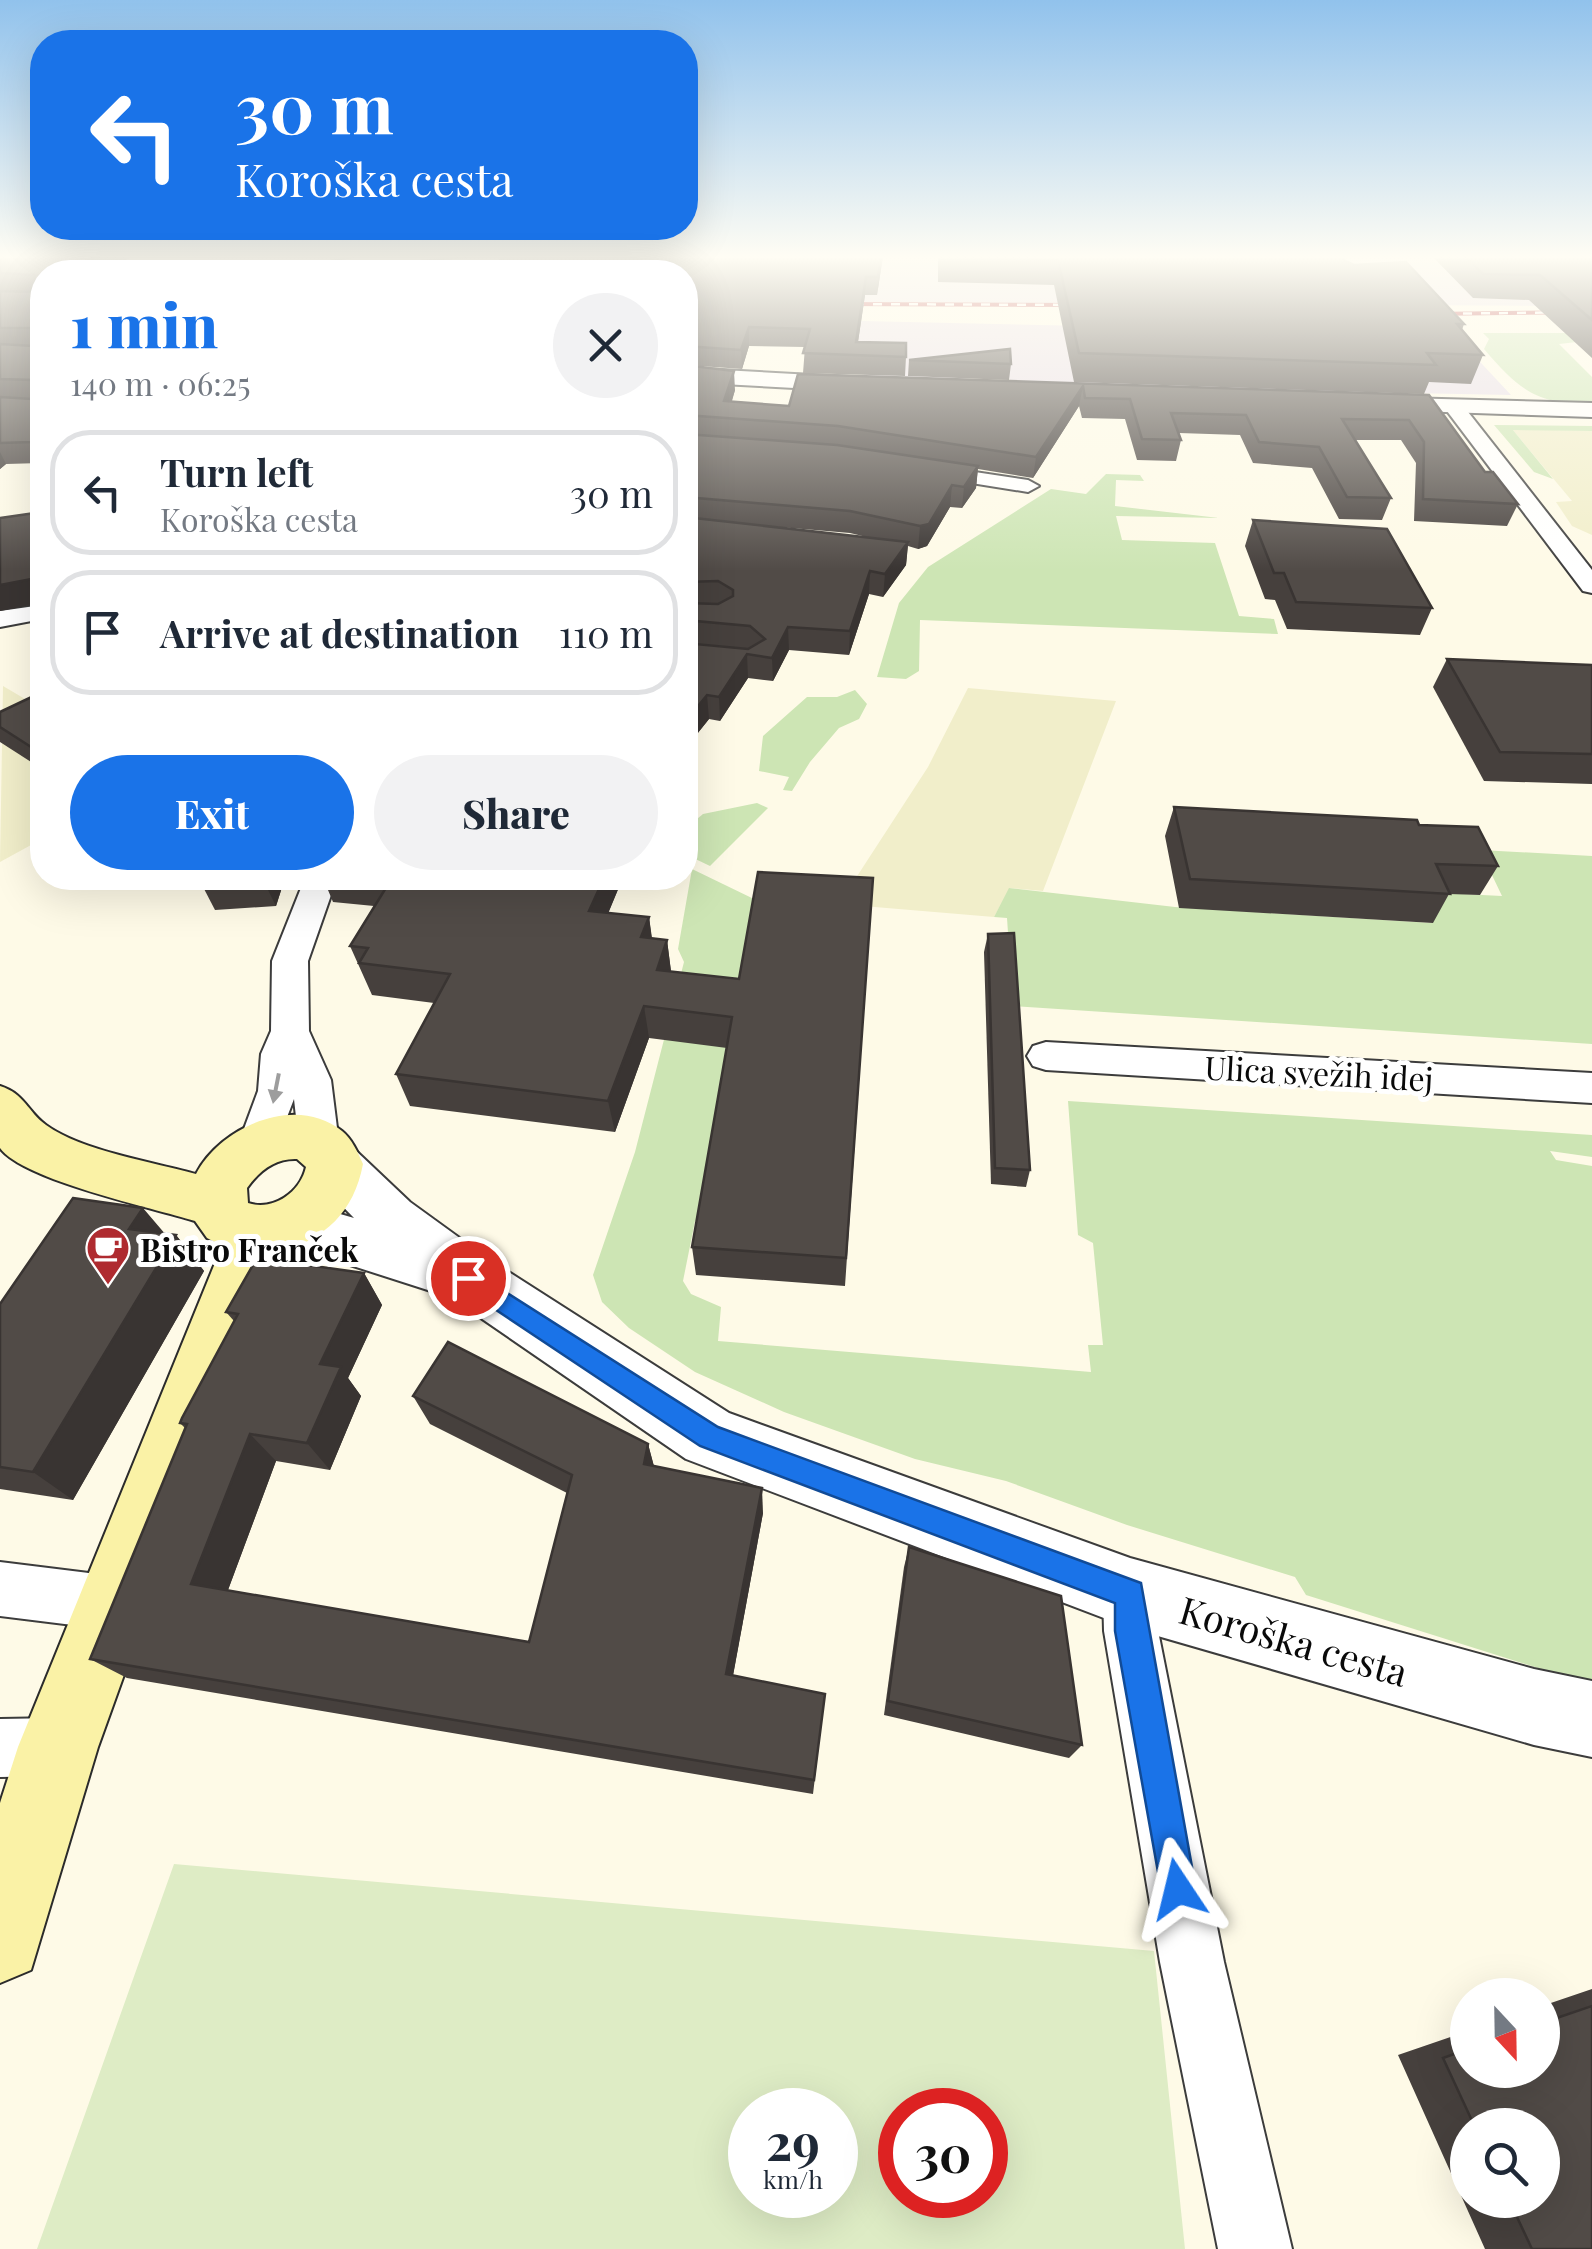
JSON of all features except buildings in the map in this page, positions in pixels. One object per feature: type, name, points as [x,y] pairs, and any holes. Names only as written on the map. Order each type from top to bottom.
[{"type":"main road","points":[[5,1113],[166,1153],[250,1149],[290,1137],[327,1154],[329,1192],[319,1206],[256,1219],[60,1158],[25,1140],[5,1113]]},
{"type":"main road","points":[[250,1149],[221,1177],[256,1219]]},
{"type":"main road","points":[[0,1939],[29,1748],[114,1603],[256,1219]]},
{"type":"street","points":[[698,374],[762,382],[903,386]]},
{"type":"street","points":[[1344,403],[1592,410]]},
{"type":"street","points":[[1454,407],[1592,586]]},
{"type":"street","points":[[894,465],[1028,486]]},
{"type":"street","points":[[0,619],[30,614]]},
{"type":"street","points":[[250,1149],[278,1091],[280,1054],[290,1031],[290,961],[317,890]]},
{"type":"street","points":[[290,1031],[312,1080],[327,1154],[390,1218],[468,1278]]},
{"type":"street","name":"Ulica svežih idej","points":[[1046,1056],[1592,1088]]},
{"type":"street","points":[[256,1219],[468,1278]]},
{"type":"street","name":"Koroška cesta","points":[[468,1278],[710,1437],[1130,1594],[1534,1707],[1592,1719]]},
{"type":"street","points":[[0,1588],[114,1603]]},
{"type":"street","points":[[1130,1594],[1130,1631],[1192,1962],[1255,2249]]},
{"type":"shaded area","points":[[856,361],[1479,361],[1511,395],[1011,385],[1008,373],[954,380],[864,379],[864,374],[854,373]]},
{"type":"shaded area","points":[[1512,429],[1592,431],[1592,535],[1572,526],[1556,502],[1572,501]]},
{"type":"shaded area","points":[[3,686],[30,702],[30,846],[0,862]]},
{"type":"shaded area","points":[[968,688],[1116,701],[1043,891],[1010,888],[994,917],[839,904],[928,767]]},
{"type":"green space","points":[[1495,361],[1576,361],[1592,377],[1592,405],[1543,398],[1509,376]]},
{"type":"green space","points":[[1494,425],[1592,426],[1592,431],[1513,430],[1553,479],[1534,472]]},
{"type":"green space","points":[[1106,474],[1140,475],[1144,481],[1116,480],[1115,506],[1219,518],[1116,516],[1122,540],[1215,543],[1239,616],[1274,619],[1278,634],[920,620],[919,671],[906,679],[877,677],[899,603],[928,567],[1051,489],[1086,494]]},
{"type":"green space","points":[[855,690],[867,704],[859,719],[839,728],[792,791],[783,790],[789,777],[759,771],[763,736],[807,697],[837,697]]},
{"type":"green space","points":[[757,803],[768,808],[710,866],[698,860],[698,818]]},
{"type":"green space","points":[[1480,850],[1592,856],[1592,1044],[1013,1006],[1007,918],[994,917],[1009,888],[1175,907],[1432,923],[1442,893],[1502,896]]},
{"type":"green space","points":[[698,872],[756,900],[701,1219],[695,1221],[683,1281],[691,1294],[721,1307],[718,1341],[1091,1372],[1088,1345],[1103,1345],[1093,1243],[1078,1235],[1068,1101],[1592,1135],[1592,1157],[1550,1151],[1556,1160],[1592,1166],[1592,1685],[1306,1595],[1295,1577],[1127,1525],[1006,1481],[915,1459],[784,1412],[695,1372],[629,1328],[602,1302],[593,1275],[635,1152],[684,962],[678,949],[688,890],[698,890]]},
{"type":"green space","points":[[174,1864],[1154,1951],[1185,2249],[37,2249]]},
{"type":"place","name":"Bistro Franček","points":[[108,1286]]},
{"type":"route","points":[[468,1278],[587,1360],[710,1437],[1130,1594],[1130,1631],[1178,1889]]}]
